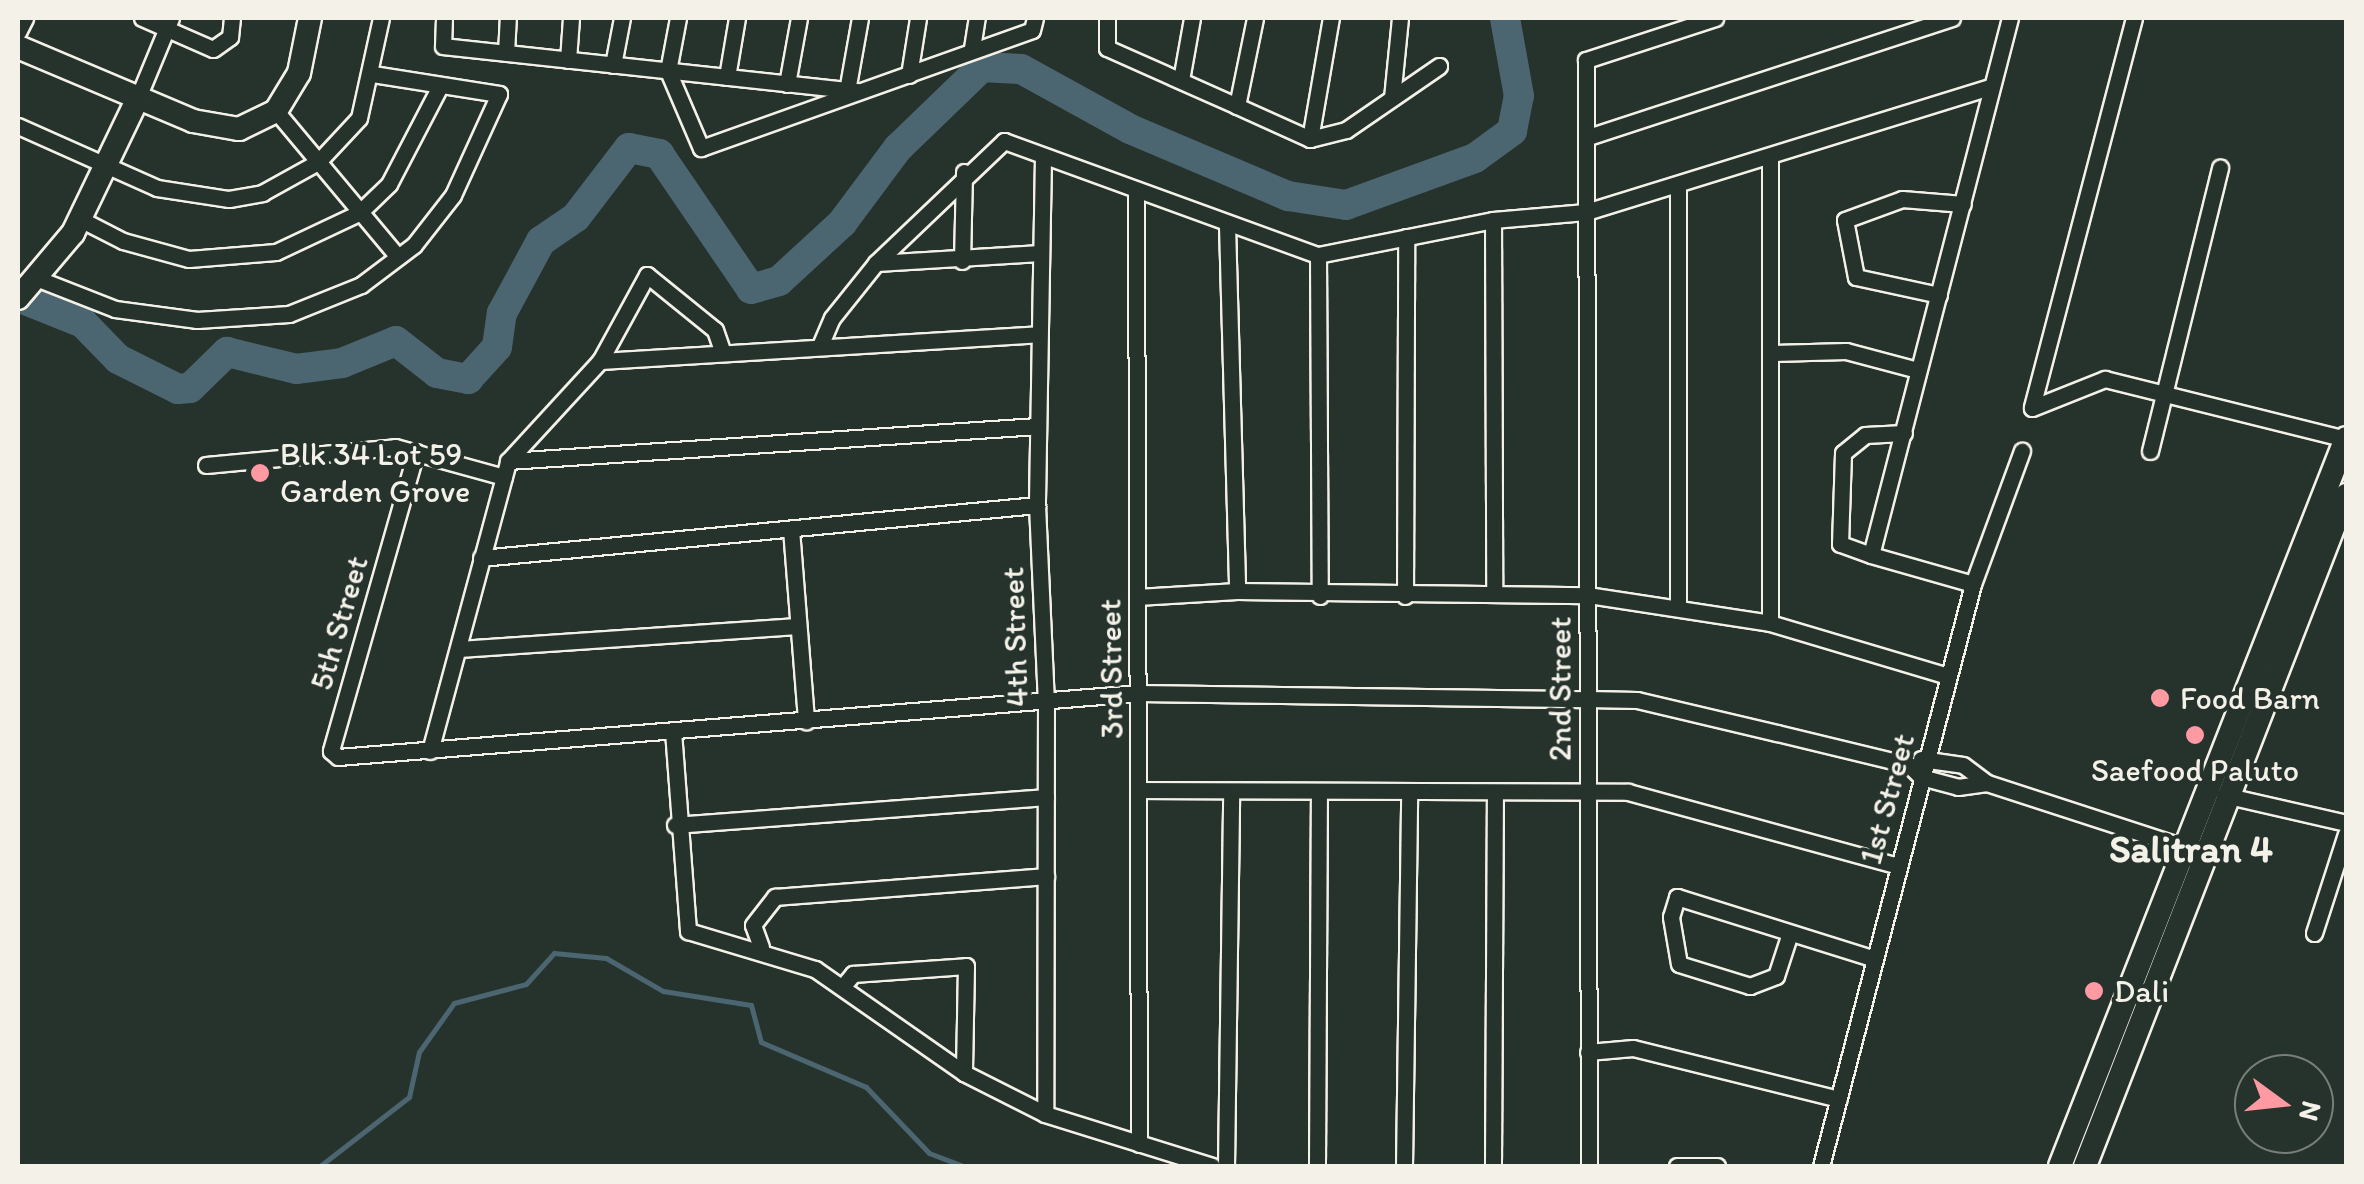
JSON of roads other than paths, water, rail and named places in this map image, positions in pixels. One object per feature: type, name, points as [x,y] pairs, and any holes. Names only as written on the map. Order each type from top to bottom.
[{"type":"main road","points":[[18,47],[137,100],[216,128],[239,128],[276,111],[300,73],[310,18]]},
{"type":"main road","points":[[28,287],[80,219],[137,100]]},
{"type":"main road","points":[[2060,1166],[2249,710],[2346,439]]},
{"type":"main road","points":[[2249,710],[2346,495]]},
{"type":"main road","points":[[2084,1166],[2193,850]]},
{"type":"street","points":[[18,32],[24,18]]},
{"type":"street","points":[[142,18],[170,24],[213,49],[230,37],[232,18]]},
{"type":"street","points":[[18,126],[157,188],[228,199],[262,192],[318,162],[359,118],[373,74],[381,18]]},
{"type":"street","points":[[444,18],[443,46],[854,91]]},
{"type":"street","points":[[506,53],[508,18]]},
{"type":"street","points":[[568,60],[570,18]]},
{"type":"street","points":[[614,65],[622,18]]},
{"type":"street","points":[[678,18],[668,71],[702,148],[854,91],[909,75],[972,48],[1032,30],[1034,18]]},
{"type":"street","points":[[726,77],[738,18]]},
{"type":"street","points":[[787,84],[799,18]]},
{"type":"street","points":[[854,91],[860,18]]},
{"type":"street","points":[[909,75],[918,18]]},
{"type":"street","points":[[972,48],[977,18]]},
{"type":"street","points":[[1107,18],[1107,48],[1310,139],[1346,130],[1439,66]]},
{"type":"street","points":[[1181,80],[1192,18]]},
{"type":"street","points":[[1237,106],[1255,18]]},
{"type":"street","points":[[1310,139],[1331,18]]},
{"type":"street","points":[[1392,98],[1400,18]]},
{"type":"street","name":"2nd Street","points":[[1589,1166],[1586,60],[1715,18]]},
{"type":"street","points":[[1588,137],[1952,18]]},
{"type":"street","points":[[1871,555],[2010,18]]},
{"type":"street","points":[[2134,18],[2032,403],[2041,411],[2090,380],[2161,391],[2346,439]]},
{"type":"street","points":[[137,100],[170,24]]},
{"type":"street","points":[[28,287],[115,310],[222,320],[327,302],[398,256],[453,195],[499,94],[373,74]]},
{"type":"street","points":[[80,219],[162,254],[232,260],[276,252],[359,213],[389,184],[440,86]]},
{"type":"street","points":[[820,346],[832,318],[876,263],[964,172],[1004,141],[1136,194],[1318,255],[1493,220],[1586,212],[1991,87]]},
{"type":"street","points":[[276,111],[398,256]]},
{"type":"street","points":[[1770,156],[1770,623]]},
{"type":"street","name":"4th Street","points":[[1043,157],[1037,506],[1046,700],[1046,1114]]},
{"type":"street","points":[[2150,451],[2161,391],[2220,168]]},
{"type":"street","points":[[962,261],[964,172]]},
{"type":"street","points":[[1678,184],[1678,603]]},
{"type":"street","name":"3rd Street","points":[[1136,194],[1141,790],[1139,1144]]},
{"type":"street","points":[[1938,295],[1856,278],[1845,220],[1902,199],[1962,204]]},
{"type":"street","points":[[1493,220],[1494,594]]},
{"type":"street","points":[[1226,225],[1237,591]]},
{"type":"street","points":[[1405,596],[1406,237]]},
{"type":"street","points":[[876,263],[962,261],[1041,253]]},
{"type":"street","points":[[1318,255],[1320,596]]},
{"type":"street","points":[[723,353],[715,330],[647,275],[600,361],[506,469],[430,750],[1138,694],[1587,698],[1638,700],[1915,771],[1958,787],[1987,783]]},
{"type":"street","points":[[600,361],[1038,334]]},
{"type":"street","points":[[1773,354],[1846,351],[1918,370]]},
{"type":"street","points":[[206,464],[395,446],[506,469],[1038,426]]},
{"type":"street","points":[[1904,433],[1865,435],[1843,453],[1840,544],[1973,584]]},
{"type":"street","name":"1st Street","points":[[1927,756],[1973,584],[2022,451]]},
{"type":"street","name":"5th Street","points":[[416,452],[331,750],[346,758],[430,750]]},
{"type":"street","points":[[481,558],[1037,506]]},
{"type":"street","points":[[792,529],[806,720]]},
{"type":"street","points":[[1138,598],[1237,591],[1320,596],[1588,594],[1678,603],[1770,623],[1948,676]]},
{"type":"street","points":[[459,648],[797,626]]},
{"type":"street","points":[[673,732],[676,825],[688,931],[760,948],[843,986],[964,1073],[1046,1114],[1212,1166]]},
{"type":"street","points":[[1915,771],[1927,756],[1987,783],[2193,850]]},
{"type":"street","name":"1st Street","points":[[1821,1166],[1898,866],[1915,771]]},
{"type":"street","points":[[1141,790],[1628,792],[1898,866]]},
{"type":"street","points":[[1226,1166],[1231,791]]},
{"type":"street","points":[[1317,1166],[1320,792]]},
{"type":"street","points":[[1494,1166],[1495,793]]},
{"type":"street","points":[[2216,793],[2346,823]]},
{"type":"street","points":[[1404,1166],[1410,794]]},
{"type":"street","points":[[676,825],[1046,797]]},
{"type":"street","points":[[2314,933],[2346,834]]},
{"type":"street","points":[[760,948],[753,925],[776,897],[1046,876]]},
{"type":"street","points":[[1790,933],[1776,976],[1750,986],[1679,964],[1671,918],[1678,897],[1875,959]]},
{"type":"street","points":[[843,986],[854,974],[966,966],[964,1073]]},
{"type":"street","points":[[1588,1052],[1632,1048],[1839,1099]]},
{"type":"street","points":[[1677,1166],[1717,1166]]},
{"type":"waterway","points":[[18,297],[83,323],[118,359],[178,389],[190,388],[227,352],[296,369],[342,363],[396,341],[437,373],[468,379],[497,347],[502,313],[541,241],[576,217],[629,148],[659,154],[751,289],[779,281],[842,223],[898,148],[982,67],[1021,69],[1130,129],[1288,196],[1346,205],[1475,158],[1512,131],[1519,96],[1505,18]]},
{"type":"waterway","points":[[320,1166],[409,1097],[419,1052],[454,1003],[526,984],[554,953],[606,958],[663,991],[751,1005],[761,1042],[866,1087],[929,1153],[963,1166]]},
{"type":"waterway","points":[[241,1166],[320,1166]]},
{"type":"waterway","points":[[1020,1166],[1061,1166]]},
{"type":"place","name":"Blk 34 Lot 59 Garden Grove","points":[[260,473]]},
{"type":"place","name":"Food Barn","points":[[2160,698]]},
{"type":"place","name":"Saefood Paluto","points":[[2195,735]]},
{"type":"place","name":"Dali","points":[[2094,991]]},
{"type":"district","name":"Salitran 4","points":[[2191,850]]}]
